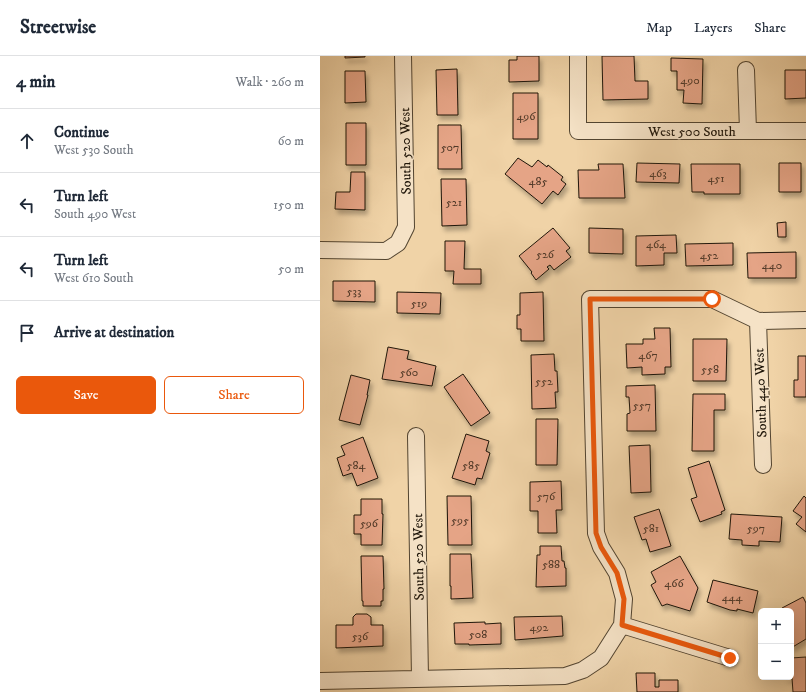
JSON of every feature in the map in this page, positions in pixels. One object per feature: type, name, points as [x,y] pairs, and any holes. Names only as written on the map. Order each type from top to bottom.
[{"type":"street","name":"South 520 West","points":[[320,250],[386,251],[398,243],[406,227],[403,56]]},
{"type":"street","name":"West 500 South","points":[[578,56],[578,131],[806,131]]},
{"type":"street","points":[[746,70],[748,130]]},
{"type":"street","points":[[320,681],[566,676],[583,670],[601,658],[622,625],[624,599],[617,573],[601,547],[596,533],[590,299],[712,299],[758,321],[806,320]]},
{"type":"street","name":"South 440 West","points":[[758,321],[763,465]]},
{"type":"street","name":"South 520 West","points":[[416,436],[420,678]]},
{"type":"street","points":[[622,625],[730,658]]},
{"type":"building","points":[[345,56],[365,56],[365,57],[345,58]]},
{"type":"building","points":[[517,56],[539,56],[539,81],[509,82],[509,60],[517,60]]},
{"type":"building","points":[[602,56],[634,56],[635,81],[648,81],[648,99],[603,100]]},
{"type":"building","points":[[671,58],[703,59],[702,104],[683,103],[684,90],[677,90],[677,71],[671,71]]},
{"type":"building","points":[[457,69],[458,115],[437,115],[436,70]]},
{"type":"building","points":[[785,70],[806,70],[806,98],[785,99]]},
{"type":"building","points":[[345,71],[365,71],[366,102],[345,103]]},
{"type":"building","points":[[513,93],[538,93],[538,139],[513,139]]},
{"type":"building","points":[[346,123],[366,123],[366,165],[346,165]]},
{"type":"building","points":[[438,125],[461,125],[462,169],[438,169]]},
{"type":"building","points":[[518,158],[532,167],[538,160],[547,167],[548,165],[563,177],[561,180],[566,184],[558,195],[553,191],[542,204],[505,174]]},
{"type":"building","points":[[637,163],[680,164],[679,183],[636,182]]},
{"type":"building","points":[[779,163],[801,163],[801,192],[779,192]]},
{"type":"building","points":[[598,164],[623,164],[625,198],[579,198],[578,170],[599,170]]},
{"type":"building","points":[[691,164],[740,164],[740,194],[704,194],[704,192],[692,192]]},
{"type":"building","points":[[351,172],[365,172],[365,210],[335,209],[336,192],[350,192]]},
{"type":"building","points":[[441,179],[466,179],[467,225],[442,226]]},
{"type":"building","points":[[786,222],[786,237],[778,237],[777,223]]},
{"type":"building","points":[[553,228],[570,248],[566,251],[571,257],[554,270],[550,265],[547,267],[549,269],[536,280],[531,273],[532,272],[519,256]]},
{"type":"building","points":[[589,228],[623,229],[623,254],[589,253]]},
{"type":"building","points":[[676,235],[677,253],[664,253],[664,265],[636,266],[636,236]]},
{"type":"building","points":[[445,241],[465,241],[464,269],[481,269],[481,284],[453,284],[454,271],[445,271]]},
{"type":"building","points":[[733,243],[733,265],[686,266],[685,244]]},
{"type":"building","points":[[796,252],[796,278],[748,278],[747,253]]},
{"type":"building","points":[[333,281],[375,281],[375,302],[333,301]]},
{"type":"building","points":[[397,292],[441,293],[440,314],[397,313]]},
{"type":"building","points":[[543,292],[544,341],[521,341],[521,329],[517,329],[517,315],[520,315],[520,293]]},
{"type":"building","points":[[654,328],[670,328],[671,367],[665,367],[665,374],[642,375],[642,367],[627,368],[626,344],[643,344],[643,339],[655,339]]},
{"type":"building","points":[[693,339],[727,339],[726,381],[693,381]]},
{"type":"building","points":[[388,347],[409,351],[407,359],[436,366],[432,386],[382,379]]},
{"type":"building","points":[[554,354],[555,371],[557,371],[558,392],[555,392],[556,408],[532,409],[531,355]]},
{"type":"building","points":[[798,356],[806,356],[806,397],[794,397],[794,380],[798,380]]},
{"type":"building","points":[[463,374],[490,413],[471,426],[444,387]]},
{"type":"building","points":[[351,375],[370,380],[368,395],[360,425],[339,420]]},
{"type":"building","points":[[655,385],[656,431],[627,431],[627,414],[630,413],[629,397],[626,397],[626,386]]},
{"type":"building","points":[[693,394],[725,394],[725,410],[714,410],[714,451],[692,451]]},
{"type":"building","points":[[536,419],[558,419],[557,465],[536,465]]},
{"type":"building","points":[[466,434],[489,441],[486,451],[490,453],[482,479],[477,478],[475,485],[452,478]]},
{"type":"building","points":[[363,437],[378,478],[357,486],[352,473],[343,476],[337,458],[345,455],[341,446]]},
{"type":"building","points":[[650,445],[651,492],[631,493],[629,446]]},
{"type":"building","points":[[709,461],[725,510],[721,512],[722,514],[700,522],[691,499],[697,497],[688,468]]},
{"type":"building","points":[[561,481],[562,510],[556,510],[557,533],[538,533],[538,511],[530,511],[530,482]]},
{"type":"building","points":[[447,496],[471,496],[472,545],[448,545]]},
{"type":"building","points":[[804,496],[806,498],[806,532],[796,524],[802,517],[793,511]]},
{"type":"building","points":[[361,499],[382,499],[382,545],[361,545],[361,534],[354,534],[354,515],[361,515]]},
{"type":"building","points":[[659,509],[671,546],[650,552],[646,539],[642,540],[634,517]]},
{"type":"building","points":[[731,514],[782,517],[780,542],[759,541],[759,546],[742,545],[742,540],[729,539]]},
{"type":"building","points":[[540,546],[561,546],[562,561],[564,561],[566,568],[566,586],[536,587],[537,555],[540,555]]},
{"type":"building","points":[[450,554],[471,554],[473,598],[451,599]]},
{"type":"building","points":[[361,556],[383,556],[384,589],[381,606],[363,606]]},
{"type":"building","points":[[680,556],[698,588],[690,611],[667,604],[662,606],[651,585],[656,582],[651,572]]},
{"type":"building","points":[[713,580],[758,591],[753,613],[737,609],[737,611],[730,610],[707,602]]},
{"type":"building","points":[[803,597],[806,603],[806,639],[794,646],[794,608],[782,608]]},
{"type":"building","points":[[356,614],[367,614],[371,617],[371,625],[383,625],[383,646],[336,648],[336,625],[353,625],[353,617]]},
{"type":"building","points":[[562,616],[563,636],[515,640],[514,617]]},
{"type":"building","points":[[485,622],[485,624],[501,623],[501,644],[455,644],[454,623]]},
{"type":"building","points":[[806,657],[806,692],[793,692],[792,680],[794,680],[794,658]]},
{"type":"building","points":[[636,673],[655,673],[655,687],[659,687],[659,680],[678,680],[678,692],[637,692]]},
{"type":"route","points":[[712,299],[590,299],[596,533],[601,547],[617,573],[624,599],[622,625],[730,658]]}]
